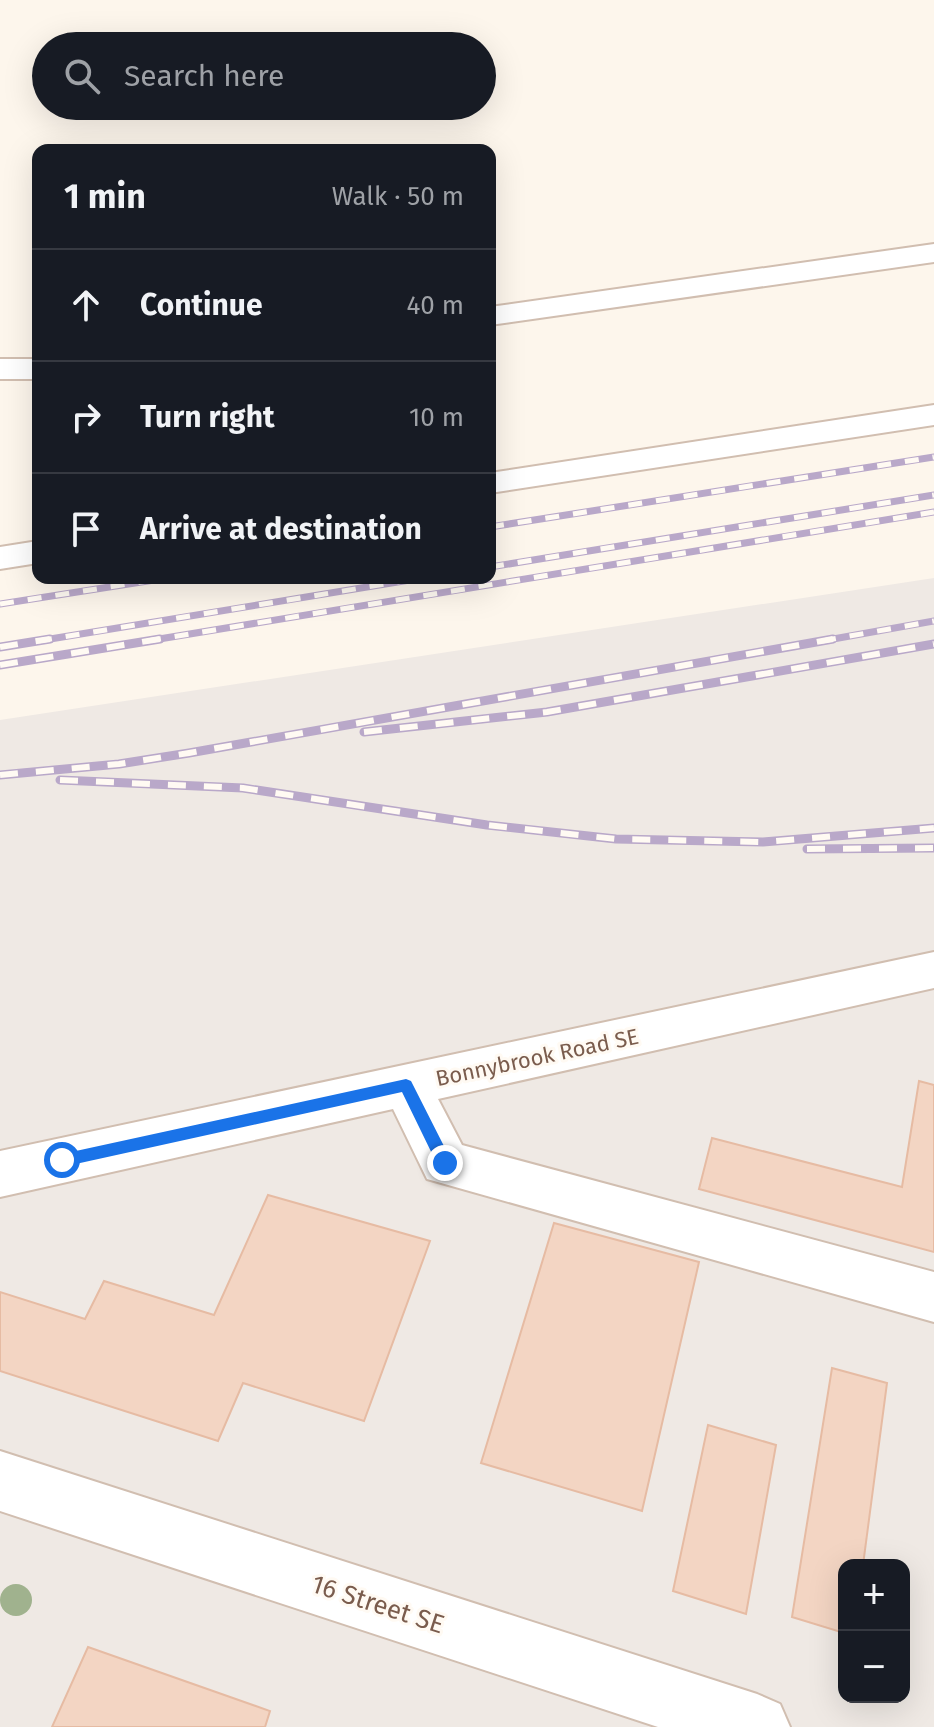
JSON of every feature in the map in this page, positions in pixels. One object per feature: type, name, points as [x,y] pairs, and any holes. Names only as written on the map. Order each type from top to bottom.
[{"type":"street","points":[[496,315],[934,253]]},
{"type":"street","points":[[0,369],[32,369]]},
{"type":"street","points":[[496,482],[934,415]]},
{"type":"street","points":[[0,558],[32,553]]},
{"type":"street","name":"Bonnybrook Road SE","points":[[0,1174],[934,970]]},
{"type":"street","points":[[406,1085],[445,1163],[934,1297]]},
{"type":"street","name":"16 Street SE","points":[[0,1481],[757,1727]]},
{"type":"shaded area","points":[[934,578],[934,1727],[0,1727],[0,720]]},
{"type":"building","points":[[919,1081],[934,1085],[934,1252],[699,1189],[712,1138],[902,1187]]},
{"type":"building","points":[[268,1195],[430,1241],[364,1421],[243,1383],[218,1441],[0,1371],[0,1292],[85,1319],[104,1281],[214,1315]]},
{"type":"building","points":[[554,1223],[699,1262],[642,1511],[481,1463]]},
{"type":"building","points":[[832,1368],[887,1383],[864,1559],[838,1559],[838,1631],[792,1617]]},
{"type":"building","points":[[708,1425],[776,1445],[746,1614],[673,1591]]},
{"type":"building","points":[[88,1647],[270,1711],[265,1727],[52,1727]]},
{"type":"railway","points":[[496,526],[934,457]]},
{"type":"railway","points":[[496,566],[934,495]]},
{"type":"railway","points":[[496,584],[934,512]]},
{"type":"railway","points":[[0,604],[128,584]]},
{"type":"railway","points":[[38,641],[385,584]]},
{"type":"railway","points":[[147,641],[495,584]]},
{"type":"railway","points":[[822,641],[934,621]]},
{"type":"railway","points":[[0,647],[50,639]]},
{"type":"railway","points":[[0,665],[160,639]]},
{"type":"railway","points":[[0,775],[119,764],[189,753],[833,639]]},
{"type":"railway","points":[[364,732],[547,712],[934,644]]},
{"type":"railway","points":[[60,780],[243,788],[487,825],[616,839],[763,842],[934,828]]},
{"type":"railway","points":[[807,849],[934,848]]},
{"type":"route","points":[[62,1160],[406,1085],[445,1163]]}]
